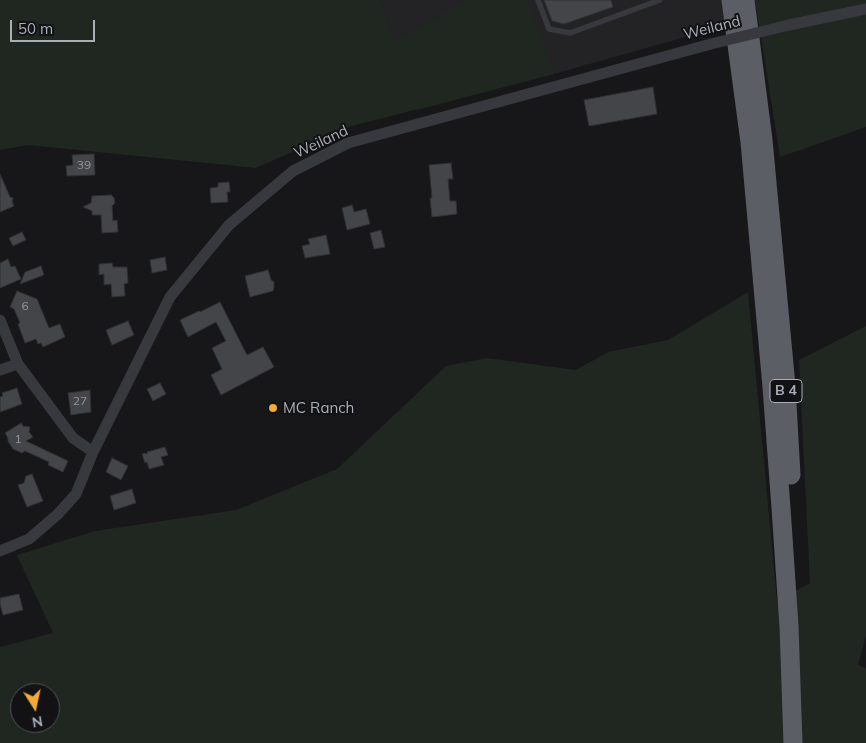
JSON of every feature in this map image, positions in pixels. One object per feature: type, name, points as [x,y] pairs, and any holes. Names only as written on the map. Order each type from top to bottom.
[{"type":"highway","name":"B 4","points":[[731,0],[750,142],[772,387],[789,626],[793,743]]},
{"type":"highway","name":"B 4","points":[[745,0],[763,140],[786,386],[801,625],[804,743]]},
{"type":"street","name":"Weiland","points":[[0,551],[29,538],[58,514],[76,494],[93,452],[170,297],[229,225],[293,171],[348,143],[711,44],[866,9]]},
{"type":"street","points":[[0,320],[18,364],[73,438],[93,452]]},
{"type":"street","points":[[0,370],[18,364]]},
{"type":"lane","points":[[538,0],[549,29],[570,33],[660,0]]},
{"type":"shaded area","points":[[0,0],[380,0],[394,40],[468,0],[527,0],[554,74],[348,127],[256,168],[28,145],[0,150]]},
{"type":"shaded area","points":[[380,0],[723,0],[728,25],[417,110]]},
{"type":"shaded area","points":[[755,0],[866,0],[866,127],[780,157]]},
{"type":"shaded area","points":[[748,292],[777,601],[810,583],[799,360],[866,326],[866,636],[858,665],[866,668],[866,743],[0,743],[0,647],[53,633],[17,555],[95,531],[236,510],[337,469],[446,366],[487,358],[576,370],[608,352],[668,340]]},
{"type":"building","points":[[544,0],[611,0],[613,7],[564,24],[552,21]]},
{"type":"building","points":[[653,87],[657,114],[589,126],[584,100]]},
{"type":"building","points":[[94,154],[95,175],[67,176],[66,166],[73,165],[72,155]]},
{"type":"building","points":[[451,163],[453,179],[448,179],[450,201],[456,201],[457,214],[432,217],[429,165]]},
{"type":"building","points":[[0,174],[10,197],[13,198],[14,206],[0,212]]},
{"type":"building","points":[[229,182],[228,202],[211,203],[210,188],[218,187],[218,183]]},
{"type":"building","points":[[111,195],[115,203],[112,206],[113,221],[117,220],[118,232],[102,233],[101,215],[92,215],[92,211],[83,207],[91,203],[92,196]]},
{"type":"building","points":[[352,205],[354,212],[366,209],[370,224],[347,230],[342,208]]},
{"type":"building","points":[[381,230],[385,247],[374,249],[370,233]]},
{"type":"building","points":[[22,232],[26,240],[13,246],[9,238]]},
{"type":"building","points":[[326,235],[330,254],[305,258],[302,246],[310,244],[308,239]]},
{"type":"building","points":[[165,257],[167,270],[152,273],[150,260]]},
{"type":"building","points":[[8,259],[11,267],[15,266],[21,279],[0,288],[0,263]]},
{"type":"building","points":[[112,263],[113,267],[127,267],[128,283],[124,284],[125,296],[112,297],[111,284],[104,285],[104,274],[99,275],[99,264]]},
{"type":"building","points":[[41,266],[44,275],[20,284],[25,272]]},
{"type":"building","points":[[268,270],[271,280],[274,282],[273,291],[250,297],[245,276]]},
{"type":"building","points":[[17,291],[37,299],[49,328],[60,324],[65,337],[43,347],[41,343],[38,344],[36,339],[25,343],[18,324],[20,323],[14,309],[10,307]]},
{"type":"building","points":[[220,302],[247,355],[263,347],[274,367],[221,395],[211,375],[222,369],[212,348],[226,341],[216,322],[188,337],[180,320]]},
{"type":"building","points":[[128,321],[134,335],[112,345],[106,330]]},
{"type":"building","points":[[160,383],[166,394],[153,401],[147,389]]},
{"type":"building","points":[[17,388],[22,404],[0,412],[0,397],[3,396],[2,393]]},
{"type":"building","points":[[90,390],[91,412],[71,415],[68,393]]},
{"type":"building","points":[[21,423],[23,426],[30,427],[29,432],[33,437],[26,441],[68,461],[63,472],[48,465],[49,462],[25,451],[22,453],[13,449],[5,433]]},
{"type":"building","points":[[165,447],[168,455],[161,457],[164,465],[149,469],[142,454]]},
{"type":"building","points":[[112,458],[128,466],[121,480],[106,472]]},
{"type":"building","points":[[32,474],[43,501],[27,507],[18,485],[24,483],[26,476]]},
{"type":"building","points":[[132,489],[136,503],[114,510],[110,496]]},
{"type":"building","points":[[19,594],[23,610],[3,615],[0,598]]},
{"type":"place","name":"MC Ranch","points":[[273,408]]}]
